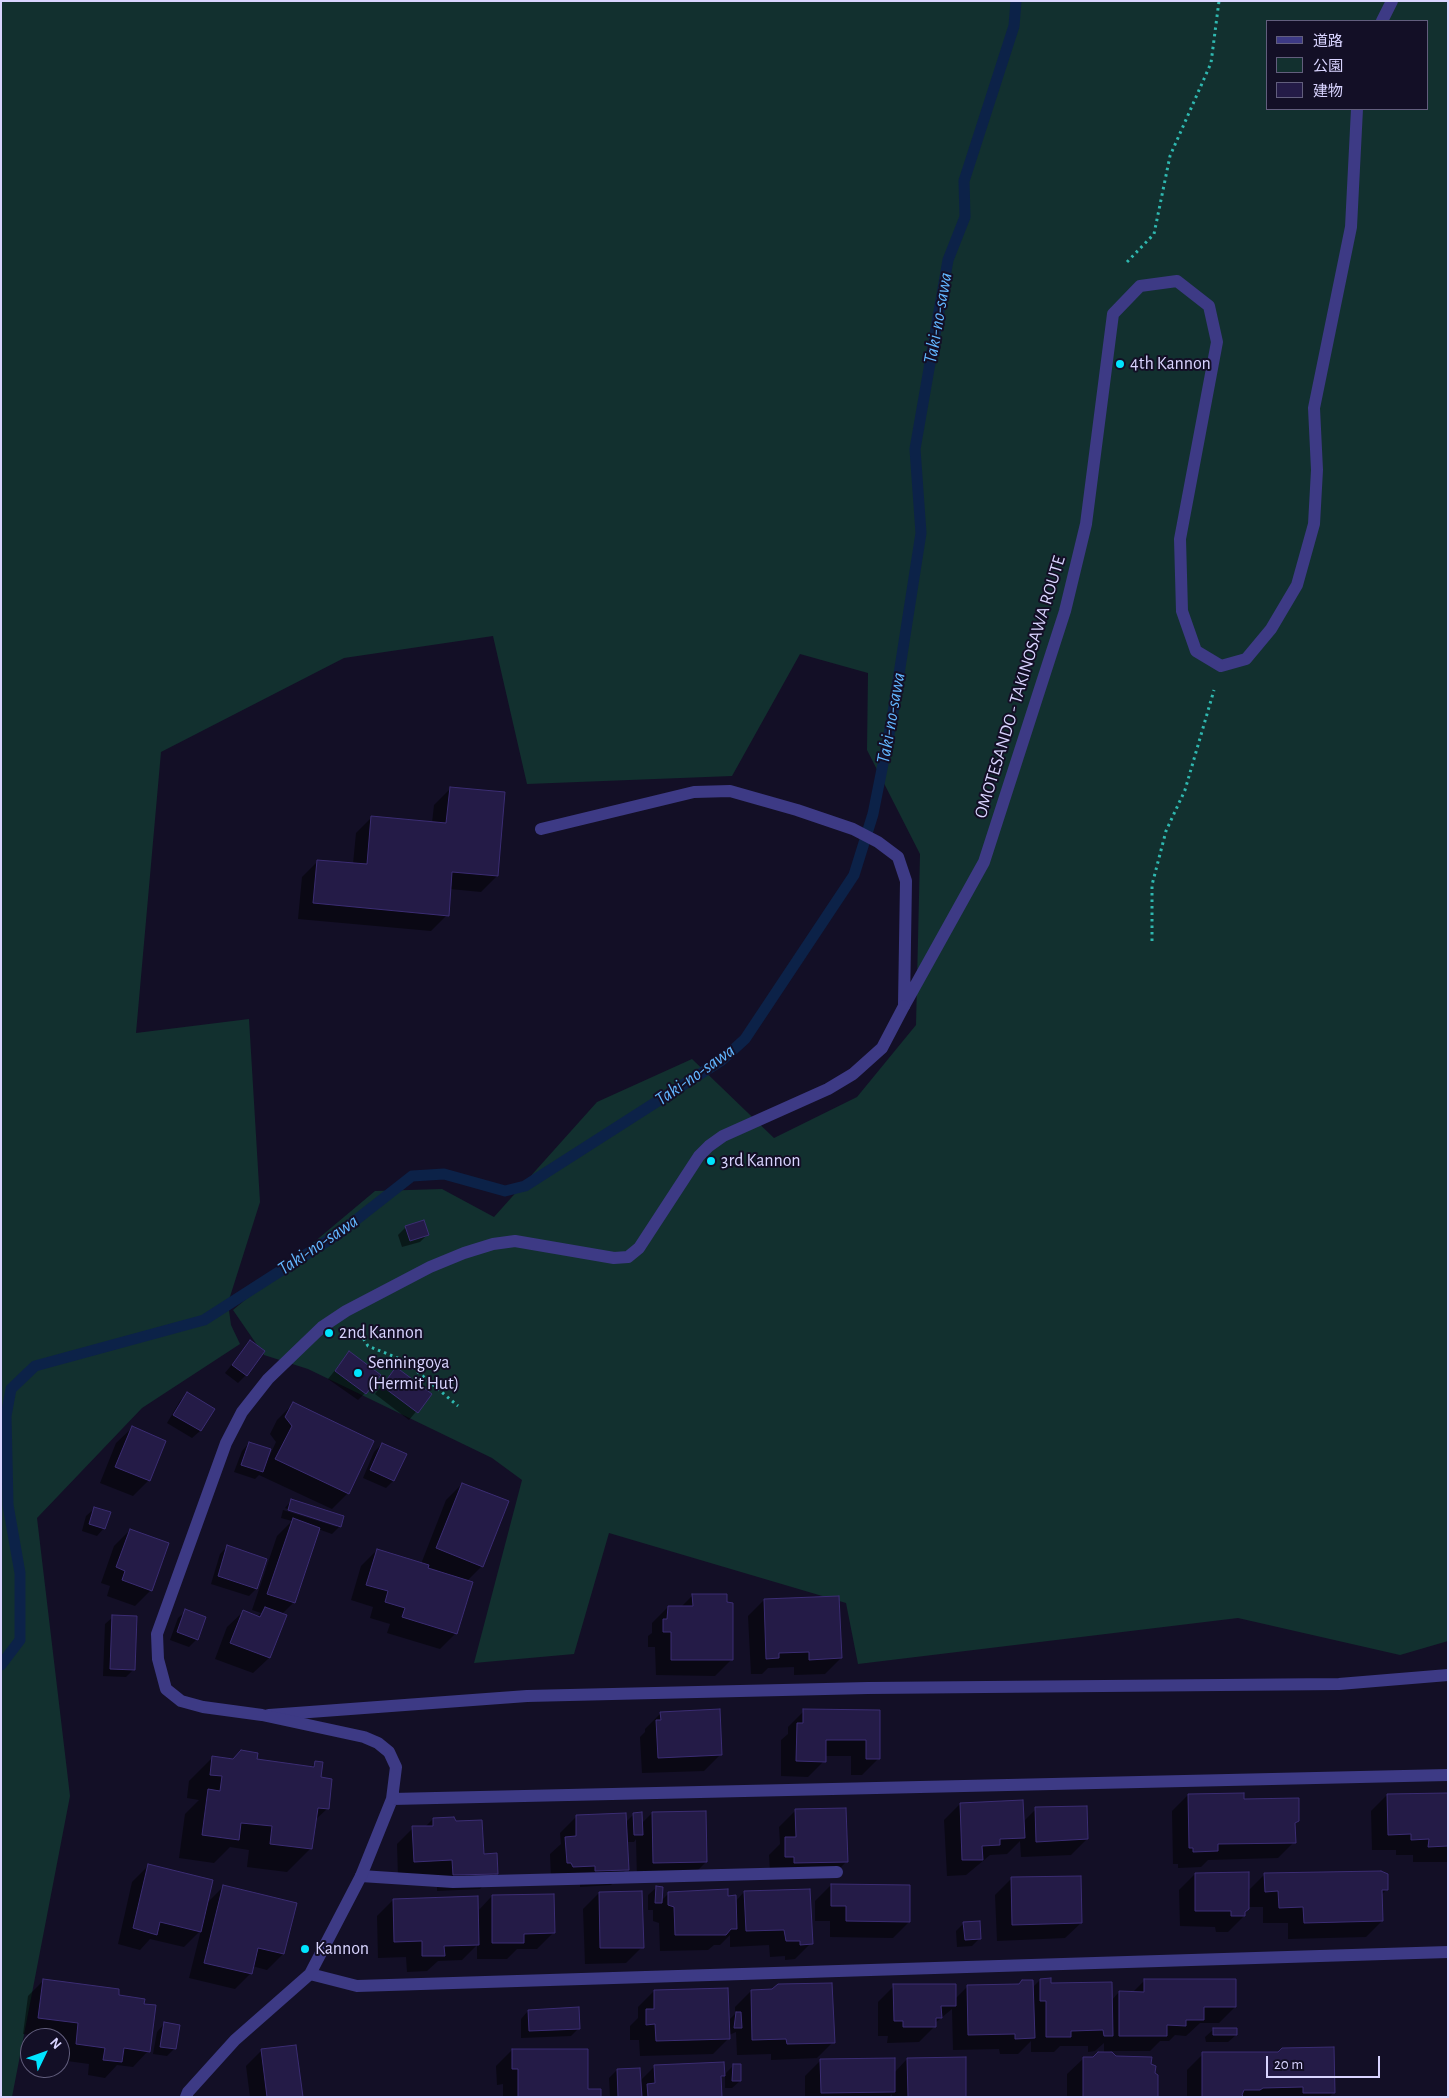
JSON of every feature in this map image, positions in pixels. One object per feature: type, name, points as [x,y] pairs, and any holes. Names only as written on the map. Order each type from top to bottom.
[{"type":"street","points":[[1382,20],[1392,1]]},
{"type":"street","points":[[1221,666],[1246,658],[1271,629],[1297,585],[1314,524],[1317,470],[1314,408],[1351,227],[1357,110]]},
{"type":"street","name":"OMOTESANDO - TAKINOSAWA ROUTE","points":[[262,1715],[203,1707],[181,1701],[166,1689],[158,1659],[157,1634],[226,1444],[242,1412],[268,1379],[322,1327],[346,1311],[430,1267],[494,1244],[515,1241],[614,1258],[628,1256],[639,1248],[699,1156],[709,1146],[723,1136],[828,1089],[852,1074],[882,1048],[984,862],[1065,611],[1086,524],[1113,314],[1140,286],[1177,281],[1209,306],[1217,342],[1180,540],[1182,611],[1196,651],[1221,666]]},
{"type":"street","points":[[541,829],[694,792],[730,792],[797,810],[853,829],[878,842],[898,857],[906,881],[904,1006]]},
{"type":"street","points":[[262,1715],[527,1696],[868,1688],[1339,1684],[1448,1675]]},
{"type":"street","points":[[186,2097],[235,2040],[310,1974],[361,1876],[392,1800],[396,1767],[389,1752],[378,1743],[364,1737],[262,1715]]},
{"type":"street","points":[[392,1800],[1448,1775]]},
{"type":"street","points":[[361,1876],[454,1882],[837,1872]]},
{"type":"street","points":[[310,1974],[357,1986],[1448,1952]]},
{"type":"path","points":[[1128,299],[1126,263],[1154,234],[1170,156],[1212,63],[1219,1]]},
{"type":"path","points":[[1152,942],[1152,885],[1161,849],[1166,830],[1185,790],[1221,666]]},
{"type":"path","points":[[346,1311],[368,1346],[405,1361],[458,1406]]},
{"type":"green space","points":[[1,1],[1448,1],[1448,1641],[1400,1655],[1238,1618],[858,1664],[846,1603],[609,1533],[574,1654],[474,1663],[522,1480],[492,1458],[308,1369],[264,1355],[233,1310],[375,1191],[442,1189],[494,1217],[597,1102],[692,1059],[774,1138],[857,1097],[916,1025],[920,854],[867,750],[868,673],[800,654],[732,776],[527,784],[493,636],[344,658],[161,752],[136,1033],[249,1019],[260,1202],[228,1303],[231,1325],[240,1344],[142,1408],[37,1518],[70,1796],[25,2028],[20,2028],[20,2055],[12,2097],[1,2097]]},
{"type":"building","points":[[450,787],[505,792],[498,876],[452,872],[449,916],[313,903],[317,860],[367,864],[371,816],[446,823]]},
{"type":"building","points":[[424,1220],[429,1235],[410,1241],[405,1226]]},
{"type":"building","points":[[250,1340],[265,1351],[247,1376],[232,1365]]},
{"type":"building","name":"Senningoya (Hermit Hut)","points":[[349,1351],[381,1375],[366,1394],[335,1371]]},
{"type":"building","points":[[396,1367],[432,1394],[418,1413],[382,1386]]},
{"type":"building","points":[[187,1392],[215,1409],[201,1431],[173,1415]]},
{"type":"building","points":[[293,1402],[374,1441],[349,1494],[275,1459],[292,1426],[285,1417]]},
{"type":"building","points":[[132,1426],[166,1441],[150,1481],[115,1467]]},
{"type":"building","points":[[249,1442],[271,1449],[263,1472],[241,1465]]},
{"type":"building","points":[[382,1443],[407,1454],[394,1481],[370,1470]]},
{"type":"building","points":[[462,1483],[509,1501],[483,1567],[436,1548]]},
{"type":"building","points":[[291,1499],[344,1516],[341,1527],[288,1510]]},
{"type":"building","points":[[94,1507],[111,1512],[105,1529],[89,1524]]},
{"type":"building","points":[[293,1518],[320,1528],[295,1603],[267,1594]]},
{"type":"building","points":[[130,1529],[169,1543],[152,1591],[122,1580],[125,1571],[116,1567]]},
{"type":"building","points":[[227,1545],[267,1559],[257,1589],[218,1576]]},
{"type":"building","points":[[377,1549],[429,1565],[428,1568],[473,1582],[457,1634],[402,1617],[405,1608],[385,1602],[388,1591],[366,1585]]},
{"type":"building","points":[[692,1594],[727,1594],[727,1602],[733,1603],[733,1660],[671,1660],[671,1632],[663,1632],[663,1619],[667,1619],[668,1606],[693,1606]]},
{"type":"building","points":[[839,1596],[842,1658],[809,1660],[809,1652],[779,1653],[779,1658],[766,1659],[764,1599]]},
{"type":"building","points":[[265,1607],[287,1615],[270,1658],[230,1643],[243,1610],[260,1617]]},
{"type":"building","points":[[185,1609],[206,1617],[198,1640],[177,1632]]},
{"type":"building","points":[[112,1615],[137,1616],[135,1670],[110,1669]]},
{"type":"building","points":[[720,1709],[722,1755],[658,1758],[656,1720],[661,1720],[660,1712]]},
{"type":"building","points":[[803,1709],[880,1710],[880,1759],[866,1759],[866,1740],[826,1740],[826,1762],[796,1761],[797,1723],[803,1723]]},
{"type":"building","points":[[241,1750],[258,1753],[257,1759],[314,1767],[315,1761],[323,1762],[321,1777],[332,1779],[329,1809],[318,1808],[312,1849],[270,1844],[272,1826],[241,1823],[239,1840],[202,1835],[208,1789],[220,1791],[222,1776],[210,1775],[212,1756],[233,1759]]},
{"type":"building","points":[[1244,1793],[1244,1799],[1299,1798],[1299,1821],[1295,1823],[1296,1843],[1218,1844],[1218,1851],[1193,1852],[1193,1848],[1189,1848],[1188,1794]]},
{"type":"building","points":[[1448,1793],[1448,1846],[1428,1847],[1429,1839],[1411,1840],[1411,1834],[1388,1835],[1387,1794]]},
{"type":"building","points":[[1023,1800],[1025,1838],[1000,1839],[1000,1845],[982,1846],[983,1860],[962,1860],[960,1803]]},
{"type":"building","points":[[1087,1806],[1088,1839],[1036,1842],[1035,1807]]},
{"type":"building","points":[[846,1808],[848,1862],[794,1863],[794,1857],[785,1857],[785,1837],[796,1837],[795,1809]]},
{"type":"building","points":[[706,1811],[707,1862],[653,1863],[652,1812]]},
{"type":"building","points":[[642,1812],[643,1835],[634,1835],[633,1813]]},
{"type":"building","points":[[626,1813],[629,1870],[595,1871],[595,1866],[573,1867],[571,1863],[567,1863],[565,1837],[576,1836],[576,1815]]},
{"type":"building","points":[[454,1817],[456,1821],[482,1820],[484,1854],[497,1853],[498,1874],[453,1875],[452,1860],[414,1862],[412,1826],[433,1826],[433,1818]]},
{"type":"building","points":[[148,1864],[213,1880],[201,1932],[160,1922],[157,1935],[133,1928]]},
{"type":"building","points":[[1381,1871],[1388,1874],[1388,1890],[1382,1890],[1383,1921],[1304,1923],[1303,1907],[1279,1908],[1278,1891],[1265,1892],[1264,1873]]},
{"type":"building","points":[[1249,1872],[1249,1909],[1245,1912],[1245,1916],[1231,1916],[1231,1911],[1195,1911],[1195,1873]]},
{"type":"building","points":[[1081,1876],[1082,1923],[1012,1925],[1011,1877]]},
{"type":"building","points":[[831,1884],[910,1885],[910,1922],[846,1921],[846,1906],[831,1906]]},
{"type":"building","points":[[223,1885],[297,1903],[284,1954],[258,1948],[252,1974],[204,1963]]},
{"type":"building","points":[[656,1886],[663,1887],[662,1903],[655,1903]]},
{"type":"building","points":[[728,1889],[728,1896],[736,1895],[737,1929],[731,1929],[726,1935],[675,1935],[674,1907],[668,1905],[668,1892]]},
{"type":"building","points":[[810,1889],[813,1944],[800,1945],[800,1941],[786,1941],[784,1930],[746,1931],[744,1891]]},
{"type":"building","points":[[642,1891],[644,1948],[600,1948],[599,1892]]},
{"type":"building","points":[[554,1894],[555,1933],[524,1934],[524,1943],[492,1943],[492,1895]]},
{"type":"building","points":[[478,1896],[479,1945],[444,1946],[445,1956],[422,1956],[422,1941],[394,1942],[393,1899]]},
{"type":"building","points":[[980,1921],[981,1939],[965,1940],[963,1922]]},
{"type":"building","points":[[1051,1978],[1051,1983],[1112,1982],[1113,2036],[1104,2036],[1103,2030],[1071,2031],[1071,2037],[1046,2037],[1046,2001],[1040,2001],[1040,1979]]},
{"type":"building","points":[[43,1979],[119,1989],[119,1995],[145,1999],[144,2004],[156,2005],[150,2052],[124,2048],[122,2062],[103,2060],[105,2048],[76,2044],[78,2023],[38,2018]]},
{"type":"building","points":[[1144,1979],[1236,1979],[1236,2007],[1204,2007],[1204,2020],[1186,2020],[1186,2026],[1167,2025],[1167,2036],[1119,2036],[1119,1991],[1144,1992]]},
{"type":"building","points":[[1022,1980],[1033,1980],[1035,2038],[1015,2039],[1015,2034],[968,2035],[967,1985],[1019,1984]]},
{"type":"building","points":[[832,1983],[835,2043],[787,2044],[786,2039],[752,2040],[751,1990],[772,1989],[778,1984]]},
{"type":"building","points":[[893,1984],[956,1984],[956,2006],[941,2006],[942,2018],[936,2018],[936,2027],[903,2027],[903,2021],[894,2021]]},
{"type":"building","points":[[728,1988],[730,2039],[656,2041],[655,2024],[646,2025],[646,2009],[654,2009],[654,1990]]},
{"type":"building","points":[[579,2007],[580,2029],[529,2031],[528,2010]]},
{"type":"building","points":[[736,2012],[741,2012],[742,2028],[734,2028]]},
{"type":"building","points":[[164,2022],[180,2025],[176,2049],[160,2047]]},
{"type":"building","points":[[1213,2028],[1237,2028],[1237,2035],[1213,2035]]},
{"type":"building","points":[[296,2045],[303,2097],[267,2097],[261,2049]]},
{"type":"building","points":[[1334,2047],[1335,2093],[1303,2093],[1303,2087],[1263,2088],[1260,2090],[1244,2090],[1242,2095],[1244,2097],[1202,2097],[1202,2052],[1278,2052],[1282,2048]]},
{"type":"building","points":[[512,2049],[588,2049],[588,2089],[601,2089],[601,2097],[518,2097],[518,2069],[512,2069]]},
{"type":"building","points":[[1098,2052],[1112,2052],[1116,2056],[1152,2057],[1151,2064],[1156,2066],[1155,2073],[1158,2075],[1158,2097],[1083,2097],[1083,2057],[1093,2057]]},
{"type":"building","points":[[966,2057],[966,2097],[908,2097],[907,2058]]},
{"type":"building","points":[[895,2058],[895,2092],[821,2093],[820,2059]]},
{"type":"building","points":[[724,2062],[725,2076],[721,2076],[722,2097],[648,2097],[647,2084],[655,2083],[654,2065]]},
{"type":"building","points":[[733,2064],[741,2064],[741,2081],[732,2081]]},
{"type":"building","points":[[640,2068],[642,2097],[618,2097],[617,2069]]},
{"type":"waterway","name":"Taki-no-sawa","points":[[1,1665],[20,1640],[20,1573],[8,1505],[6,1416],[11,1389],[35,1366],[204,1320],[338,1234],[412,1176],[444,1174],[505,1191],[525,1186],[722,1060],[745,1039],[854,875],[873,814],[892,719],[921,533],[915,449],[948,260],[965,217],[964,181],[1014,26],[1016,1]]},
{"type":"place","name":"4th Kannon","points":[[1120,364]]},
{"type":"place","name":"3rd Kannon","points":[[711,1161]]},
{"type":"place","name":"2nd Kannon","points":[[329,1333]]},
{"type":"place","name":"Senningoya (Hermit Hut)","points":[[358,1373]]},
{"type":"place","name":"Kannon","points":[[305,1949]]}]
